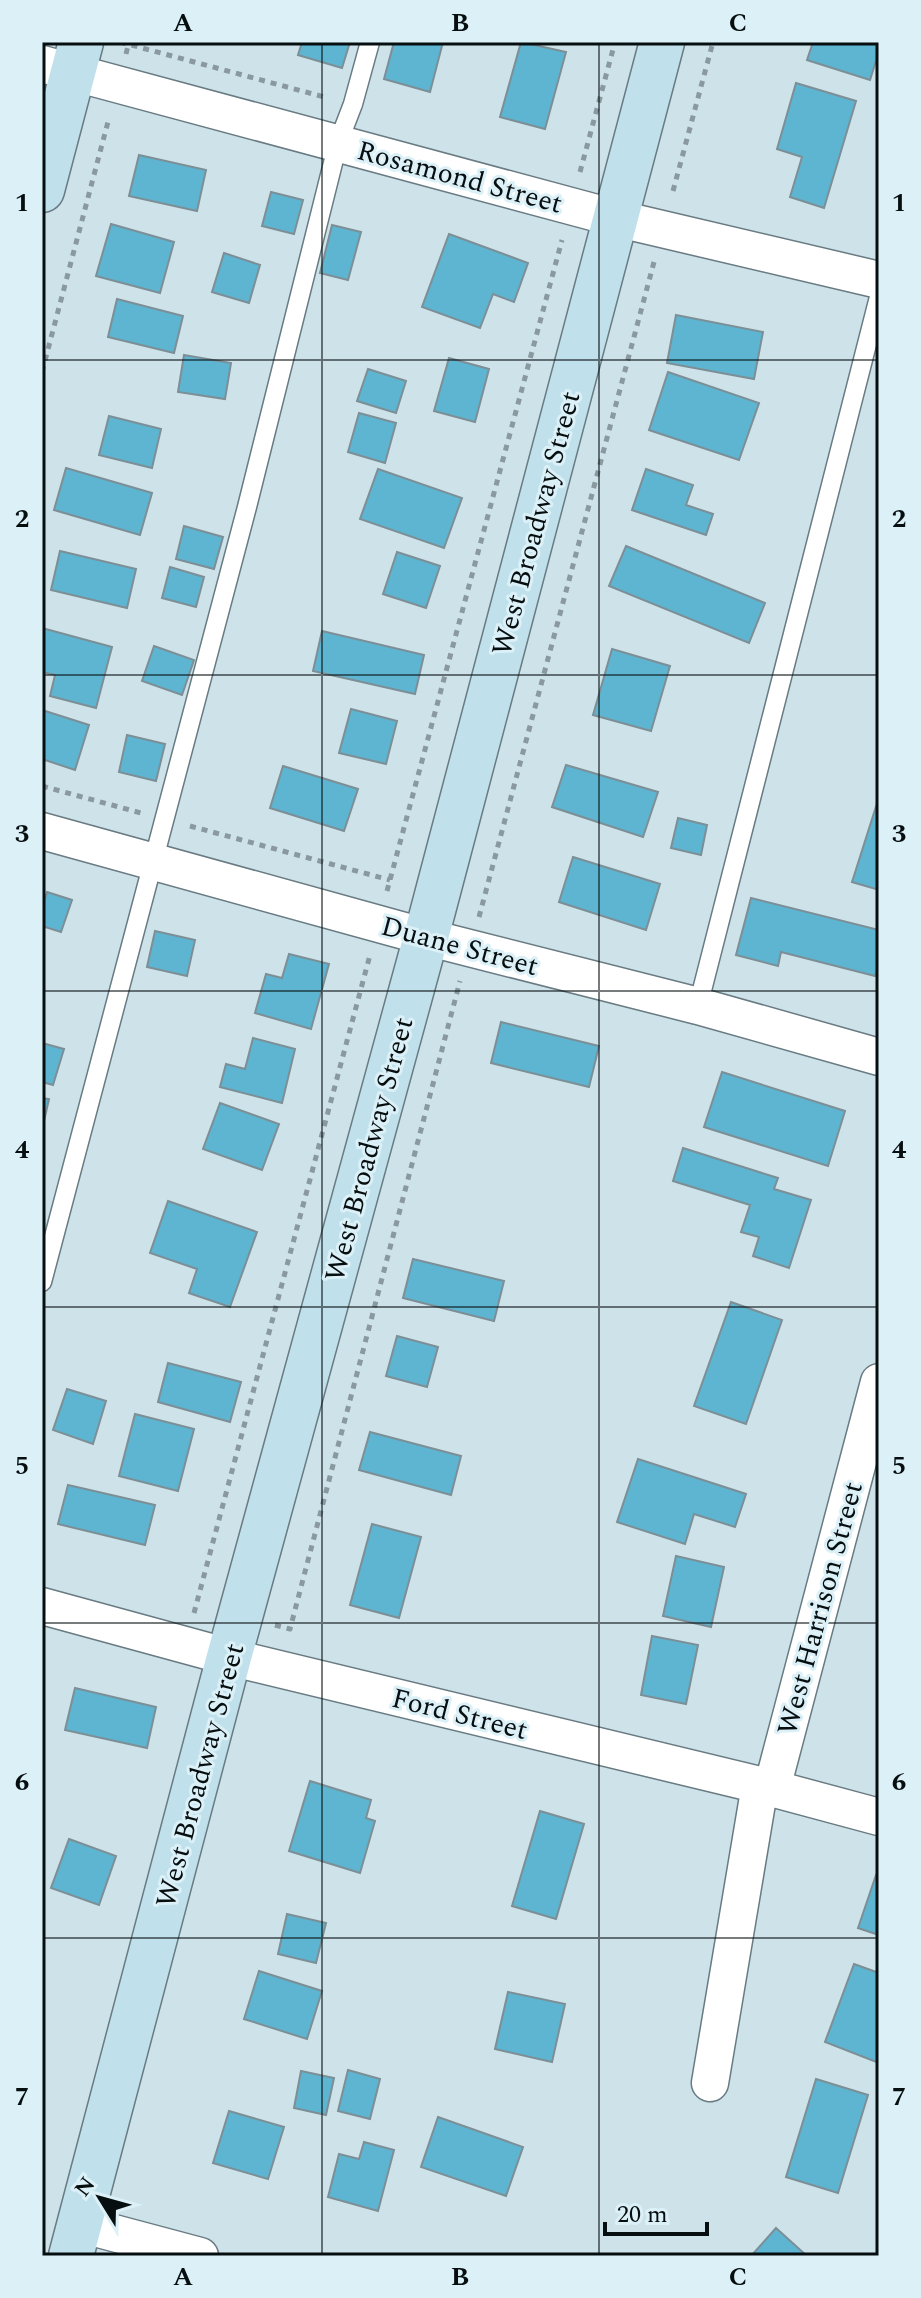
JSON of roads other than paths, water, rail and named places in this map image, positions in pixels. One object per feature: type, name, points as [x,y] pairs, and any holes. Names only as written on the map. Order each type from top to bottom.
[{"type":"street","name":"West Broadway Street","points":[[75,2240],[229,1657],[426,937],[662,42]]},
{"type":"street","name":"Rosamond Street","points":[[66,60],[119,84],[615,218],[879,280]]},
{"type":"street","points":[[42,190],[66,60]]},
{"type":"street","name":"Duane Street","points":[[42,831],[879,1057]]},
{"type":"street","name":"West Harrison Street","points":[[710,2083],[766,1787],[879,1382]]},
{"type":"street","name":"Ford Street","points":[[42,1606],[229,1657],[879,1817]]},
{"type":"street","points":[[75,2240],[200,2256]]},
{"type":"lane","points":[[42,1282],[247,507],[338,143],[353,104],[370,42]]},
{"type":"lane","points":[[698,1006],[879,297]]}]
